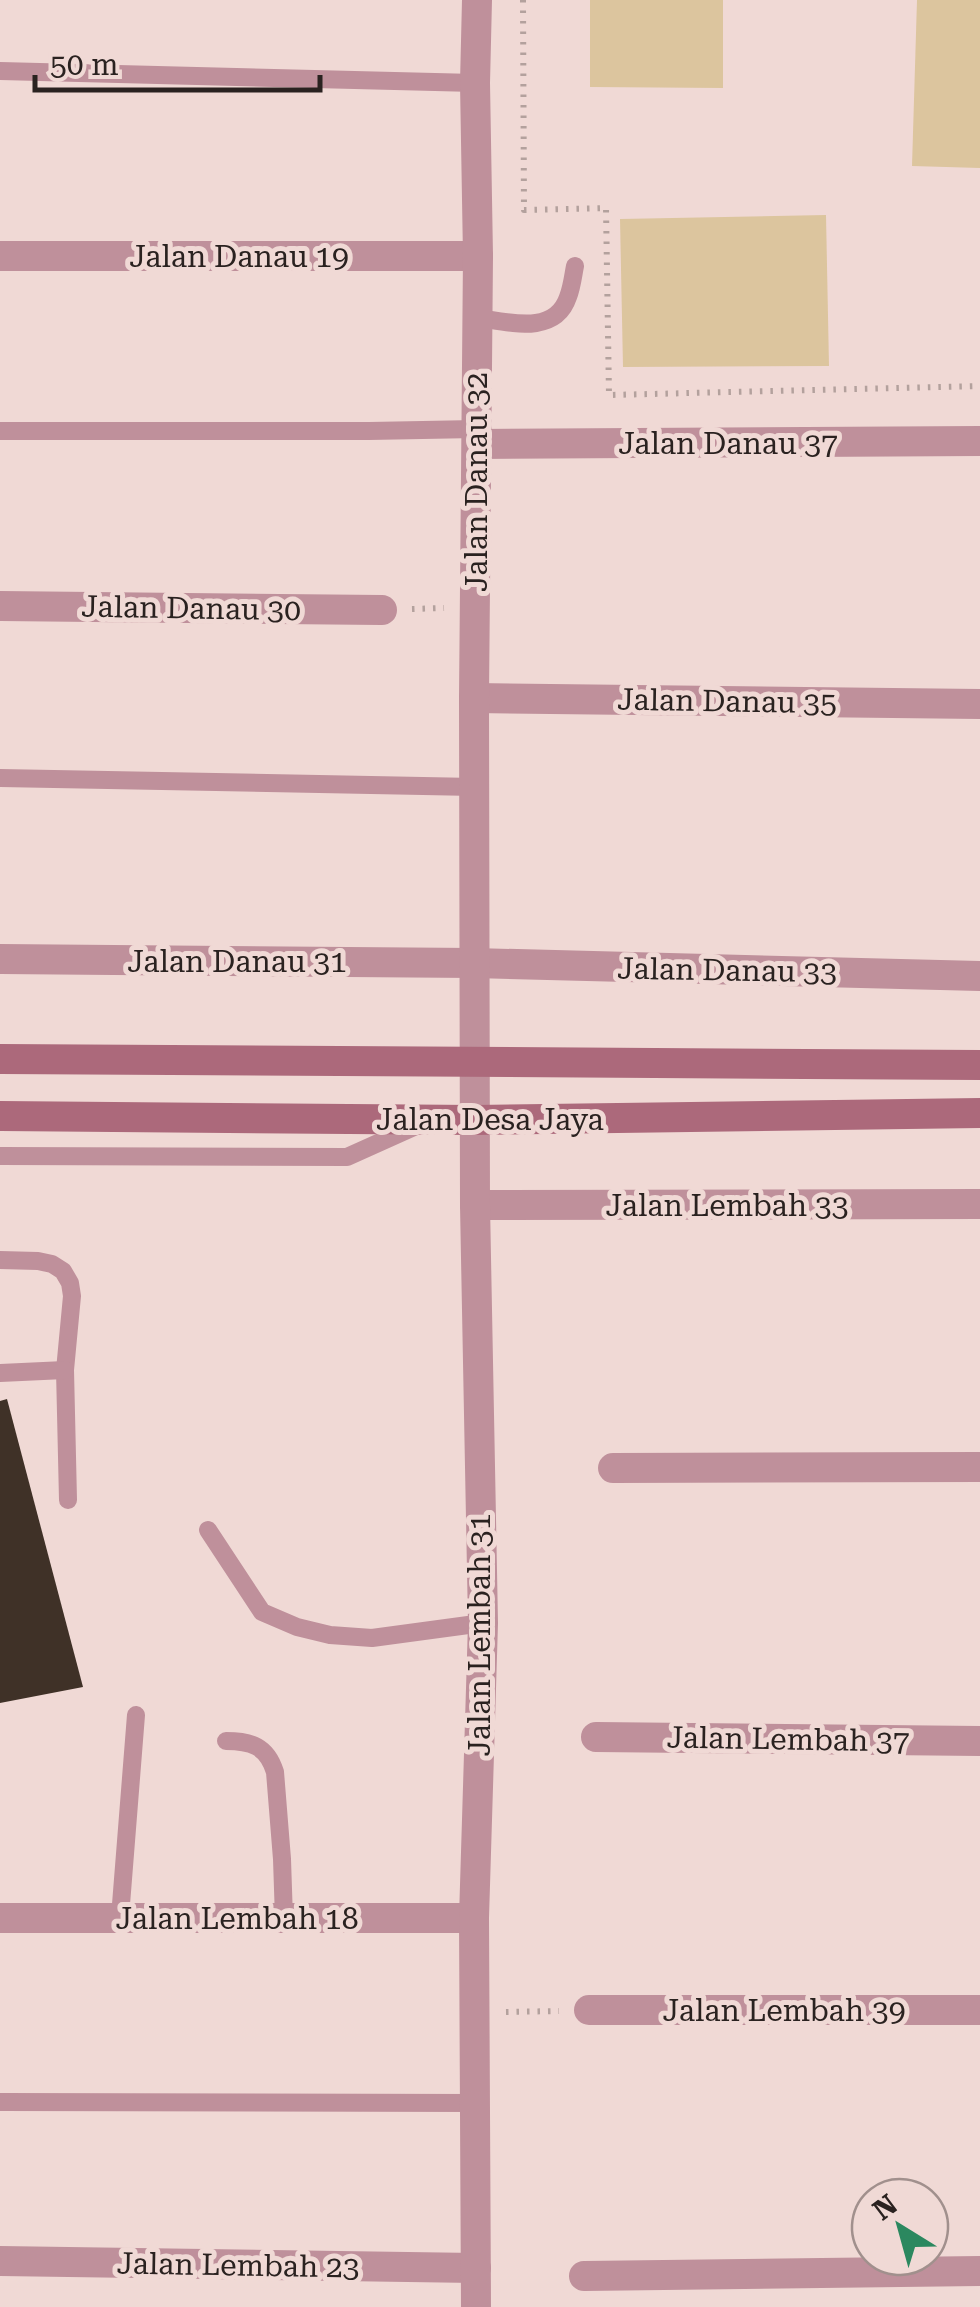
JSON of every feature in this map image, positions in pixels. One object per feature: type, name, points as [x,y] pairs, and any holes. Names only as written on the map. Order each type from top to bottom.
[{"type":"main road","name":"Jalan Desa Jaya","points":[[0,1059],[980,1064]]},
{"type":"main road","name":"Jalan Desa Jaya","points":[[0,1116],[475,1120],[980,1113]]},
{"type":"street","name":"Jalan Danau 32","points":[[474,963],[477,0]]},
{"type":"street","name":"Jalan Danau 19","points":[[0,256],[478,256]]},
{"type":"street","name":"Jalan Danau 37","points":[[476,436],[980,441]]},
{"type":"street","name":"Jalan Danau 30","points":[[0,606],[382,610]]},
{"type":"street","name":"Jalan Danau 35","points":[[474,698],[980,704]]},
{"type":"street","name":"Jalan Danau 31","points":[[0,959],[474,963]]},
{"type":"street","name":"Jalan Danau 33","points":[[474,963],[980,976]]},
{"type":"street","name":"Jalan Lembah 31","points":[[474,963],[483,1623],[474,1918],[476,2307]]},
{"type":"street","name":"Jalan Lembah 33","points":[[475,1206],[980,1204]]},
{"type":"street","points":[[614,1468],[980,1467]]},
{"type":"street","name":"Jalan Lembah 37","points":[[596,1737],[980,1741]]},
{"type":"street","name":"Jalan Lembah 18","points":[[0,1918],[474,1918]]},
{"type":"street","name":"Jalan Lembah 39","points":[[589,2010],[980,2010]]},
{"type":"street","name":"Jalan Lembah 23","points":[[0,2262],[476,2268]]},
{"type":"street","points":[[584,2276],[980,2272]]},
{"type":"lane","points":[[0,71],[475,83]]},
{"type":"lane","points":[[478,318],[527,325],[543,323],[558,314],[567,302],[575,266]]},
{"type":"lane","points":[[0,430],[476,436]]},
{"type":"lane","points":[[0,778],[474,787]]},
{"type":"lane","points":[[0,1156],[347,1157],[430,1120]]},
{"type":"lane","points":[[0,1260],[52,1264],[63,1271],[70,1283],[65,1370],[68,1500]]},
{"type":"lane","points":[[0,1373],[65,1370]]},
{"type":"lane","points":[[208,1530],[262,1612],[298,1627],[330,1635],[372,1638],[483,1623]]},
{"type":"lane","points":[[120,1917],[136,1715]]},
{"type":"lane","points":[[226,1741],[253,1743],[271,1759],[284,1918]]},
{"type":"lane","points":[[0,2102],[477,2102]]},
{"type":"path","points":[[524,0],[524,210],[606,208],[609,395],[980,386]]},
{"type":"path","points":[[382,610],[475,606]]},
{"type":"path","points":[[475,2013],[589,2010]]},
{"type":"shaded area","points":[[590,0],[723,0],[723,88],[590,87]]},
{"type":"shaded area","points":[[917,0],[980,0],[980,168],[912,166]]},
{"type":"shaded area","points":[[826,215],[829,366],[623,367],[620,219]]},
{"type":"building","points":[[7,1399],[83,1687],[0,1703],[0,1401]]}]
